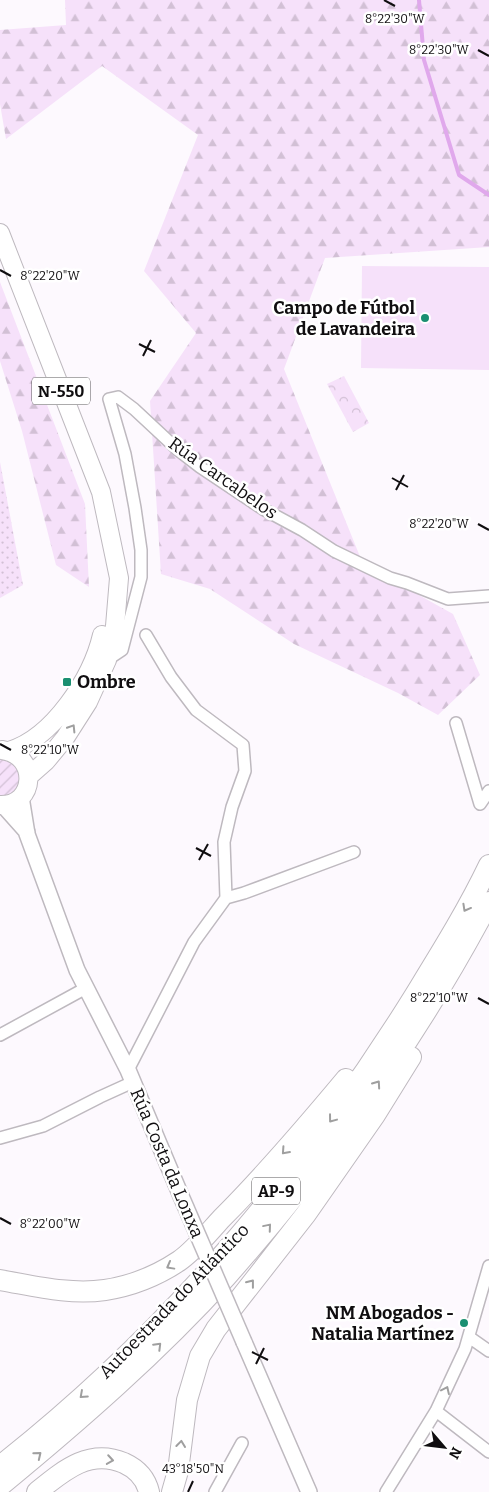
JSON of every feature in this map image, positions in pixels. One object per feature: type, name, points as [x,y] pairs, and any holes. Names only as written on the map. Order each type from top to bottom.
[{"type":"highway","name":"N-550","points":[[0,234],[101,492],[119,578],[115,626],[107,660],[88,702],[66,738],[46,761],[29,776]]},
{"type":"highway","name":"N-550","points":[[5,750],[22,747],[50,725],[76,692],[88,672],[99,646],[110,601],[114,551]]},
{"type":"highway","name":"N-550","points":[[5,750],[17,754],[27,768],[29,776],[25,791],[21,797]]},
{"type":"highway","points":[[2,805],[10,804],[21,797]]},
{"type":"highway","name":"Autoestrada do Atlántico","points":[[0,1466],[112,1369],[157,1324],[221,1255],[286,1179],[349,1096],[388,1038],[450,938],[489,865]]},
{"type":"highway","points":[[172,1492],[178,1471],[187,1400],[200,1356],[216,1329],[306,1214],[375,1115],[441,1010],[469,959],[488,903]]},
{"type":"highway","name":"Autoestrada do Atlántico","points":[[0,1486],[53,1443],[143,1361],[226,1276],[274,1220],[353,1120],[389,1067],[424,1014],[488,903]]},
{"type":"highway","points":[[0,1280],[73,1292],[104,1290],[125,1286],[143,1279],[179,1260],[243,1197],[291,1144],[359,1063],[388,1038]]},
{"type":"highway","points":[[0,1293],[20,1284]]},
{"type":"highway","points":[[37,1492],[65,1470],[80,1462],[98,1458],[115,1459],[129,1465],[141,1475],[150,1492]]},
{"type":"main road","name":"Rúa Costa da Lonxa","points":[[21,797],[28,834],[77,970],[131,1076],[309,1492]]},
{"type":"main road","name":"Rúa Costa da Lonxa","points":[[2,805],[28,834]]},
{"type":"street","name":"Rúa Carcabelos","points":[[107,660],[122,650],[141,577],[141,550],[135,508],[125,454],[109,399],[118,397],[200,467],[263,509],[302,530],[334,551],[390,578],[448,599],[489,596]]},
{"type":"street","points":[[0,1138],[43,1126],[100,1097],[131,1076],[194,942],[226,898],[224,842],[232,807],[244,771],[243,745],[196,710],[172,677],[146,635]]},
{"type":"street","points":[[456,723],[480,804],[489,791]]},
{"type":"street","points":[[226,898],[354,852]]},
{"type":"street","points":[[0,1036],[86,988]]},
{"type":"street","points":[[386,1492],[436,1411],[466,1349],[489,1266]]},
{"type":"street","points":[[469,1337],[489,1351]]},
{"type":"street","points":[[436,1411],[489,1452]]},
{"type":"street","points":[[215,1492],[242,1443]]},
{"type":"green space","points":[[65,0],[489,0],[489,247],[325,258],[284,369],[363,564],[453,614],[480,675],[438,715],[398,693],[294,644],[210,589],[161,574],[150,401],[196,333],[144,271],[198,135],[102,66],[6,139],[0,104],[0,30],[66,25]]},
{"type":"green space","name":"Campo de Fútbol de Lavandeira","points":[[362,266],[489,267],[489,370],[361,368]]},
{"type":"green space","points":[[0,282],[85,504],[89,587],[56,565],[22,431],[0,361]]},
{"type":"green space","points":[[344,376],[369,423],[353,432],[327,384]]},
{"type":"green space","points":[[0,462],[23,585],[0,598]]},
{"type":"green space","points":[[0,759],[8,761],[18,769],[21,781],[15,792],[0,798]]},
{"type":"waterway","points":[[419,0],[424,60],[459,175],[489,195]]},
{"type":"place","name":"Campo de Fútbol de Lavandeira","points":[[425,318]]},
{"type":"place","name":"Ombre","points":[[67,682]]},
{"type":"place","name":"NM Abogados - Natalia Martínez","points":[[464,1323]]}]
